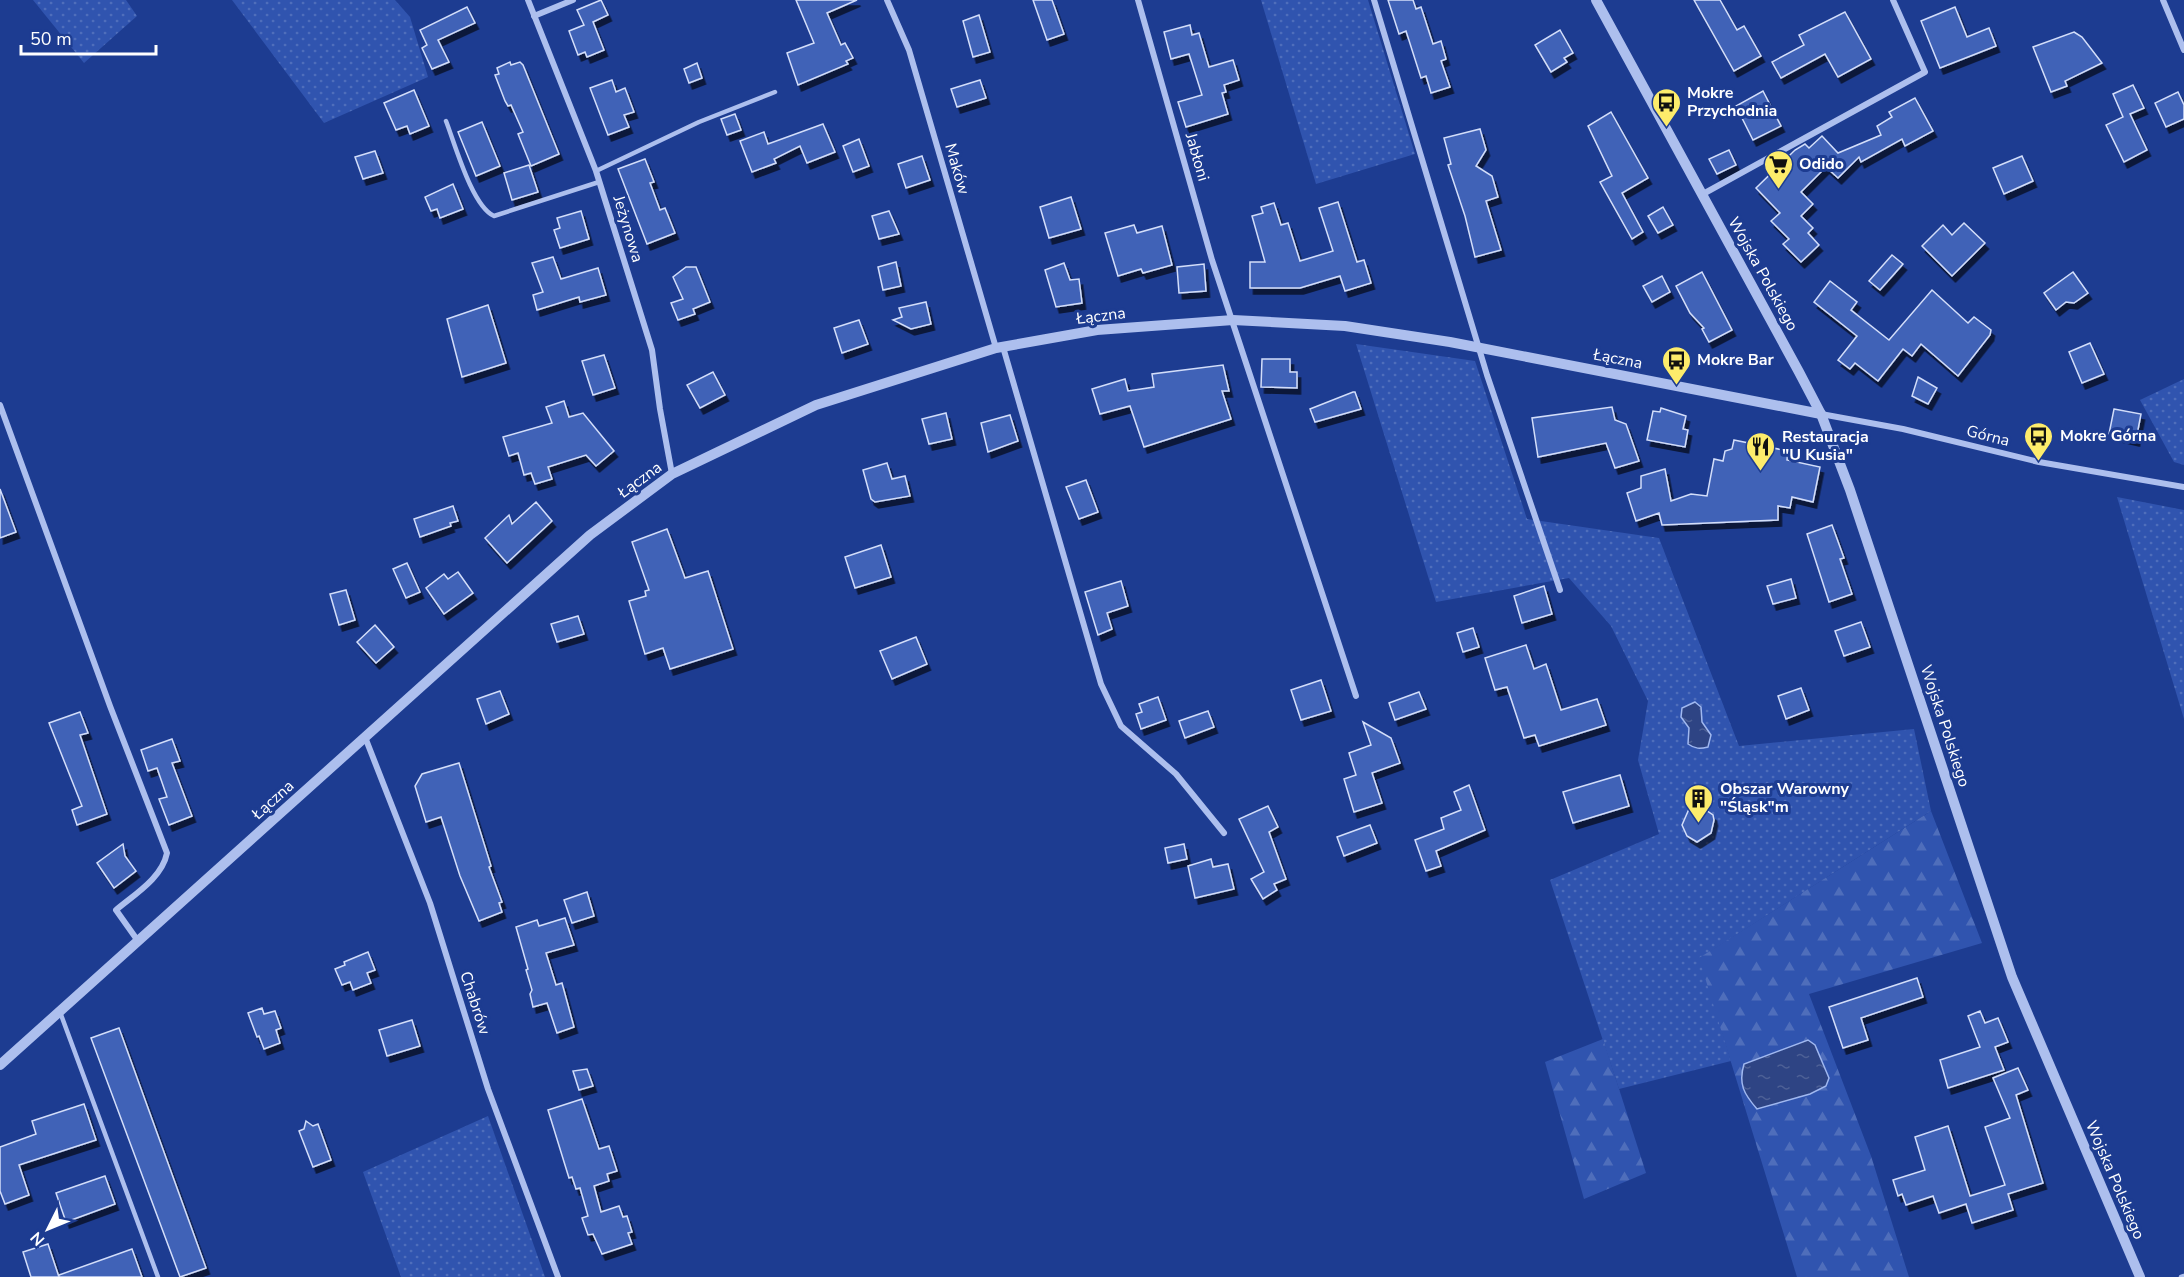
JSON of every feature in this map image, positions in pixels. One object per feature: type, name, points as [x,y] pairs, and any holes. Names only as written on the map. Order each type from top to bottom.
[{"type":"street","name":"Jeżynowa","points":[[528,0],[596,171],[652,350],[672,474]]},
{"type":"street","points":[[534,16],[573,0]]},
{"type":"street","name":"Maków","points":[[886,0],[909,50],[1101,684],[1121,726],[1176,774],[1224,833]]},
{"type":"street","name":"Jabłoni","points":[[1138,0],[1212,260],[1356,696]]},
{"type":"street","points":[[1374,0],[1480,348],[1560,590]]},
{"type":"street","name":"Wojska Polskiego","points":[[1596,0],[1821,414],[1850,490],[2012,977],[2140,1277]]},
{"type":"street","points":[[1703,194],[1925,72],[1893,0]]},
{"type":"street","points":[[2163,0],[2184,50]]},
{"type":"street","name":"Łączna","points":[[0,1065],[590,535],[672,474],[816,405],[1000,347],[1097,330],[1233,320],[1345,326],[1480,348],[1821,414]]},
{"type":"street","points":[[0,405],[110,706],[167,853],[165,864],[155,876],[116,910],[138,941]]},
{"type":"street","name":"Górna","points":[[1821,414],[1903,429],[2039,462],[2184,488]]},
{"type":"street","name":"Chabrów","points":[[365,737],[430,903],[488,1089],[558,1277]]},
{"type":"lane","points":[[596,171],[699,122],[775,92]]},
{"type":"lane","points":[[446,121],[476,194],[486,212],[494,216],[599,182]]},
{"type":"lane","points":[[60,1011],[158,1277]]},
{"type":"green space","points":[[33,0],[126,0],[137,16],[84,63]]},
{"type":"green space","points":[[232,0],[395,0],[410,17],[428,77],[324,123]]},
{"type":"green space","points":[[1261,0],[1368,0],[1415,154],[1316,184]]},
{"type":"green space","points":[[1356,344],[1475,361],[1527,519],[1659,538],[1739,746],[1914,729],[1931,811],[1700,958],[1731,1061],[1619,1089],[1550,880],[1659,834],[1638,760],[1648,701],[1611,626],[1569,578],[1436,602]]},
{"type":"green space","points":[[2184,379],[2184,465],[2174,462],[2140,400]]},
{"type":"green space","points":[[2117,497],[2184,510],[2184,719]]},
{"type":"green space","points":[[1931,811],[1982,943],[1809,994],[1871,1156],[1909,1277],[1797,1277],[1699,958]]},
{"type":"green space","points":[[1603,1039],[1646,1173],[1584,1199],[1545,1062]]},
{"type":"green space","points":[[488,1116],[545,1277],[401,1277],[363,1172]]},
{"type":"water","points":[[1695,702],[1701,707],[1702,722],[1711,735],[1708,747],[1698,748],[1688,744],[1689,728],[1681,717],[1682,708]]},
{"type":"water","points":[[1808,1040],[1815,1045],[1829,1078],[1826,1086],[1810,1094],[1757,1109],[1743,1088],[1744,1064]]},
{"type":"building","points":[[601,0],[608,15],[593,22],[604,50],[587,57],[585,52],[578,55],[569,31],[584,25],[577,10]]},
{"type":"building","points":[[796,0],[857,0],[827,13],[841,45],[845,43],[853,58],[846,61],[848,64],[798,85],[787,53],[814,43]]},
{"type":"building","points":[[1033,0],[1052,0],[1064,34],[1047,40]]},
{"type":"building","points":[[1388,0],[1413,0],[1416,9],[1421,7],[1433,44],[1441,41],[1446,59],[1441,61],[1450,87],[1431,93],[1426,76],[1421,78],[1406,31],[1399,34]]},
{"type":"building","points":[[1694,0],[1720,0],[1737,30],[1744,26],[1761,56],[1734,71]]},
{"type":"building","points":[[467,7],[475,23],[438,40],[449,62],[432,69],[422,48],[427,45],[420,30]]},
{"type":"building","points":[[1955,7],[1967,37],[1989,28],[1996,46],[1940,68],[1921,21]]},
{"type":"building","points":[[1845,12],[1871,59],[1838,77],[1825,54],[1781,78],[1772,62],[1804,45],[1799,35]]},
{"type":"building","points":[[979,15],[990,52],[973,57],[963,21]]},
{"type":"building","points":[[1190,25],[1192,35],[1199,33],[1209,67],[1233,60],[1239,80],[1224,85],[1226,92],[1222,93],[1228,114],[1186,127],[1178,102],[1202,95],[1189,54],[1171,59],[1164,32]]},
{"type":"building","points":[[1560,30],[1573,53],[1564,58],[1567,62],[1551,72],[1535,45]]},
{"type":"building","points":[[2074,32],[2082,37],[2102,63],[2065,81],[2067,86],[2051,92],[2033,47]]},
{"type":"building","points":[[510,62],[511,65],[520,62],[523,65],[559,154],[531,166],[518,134],[523,132],[511,105],[508,106],[505,101],[495,75],[499,74],[497,68]]},
{"type":"building","points":[[697,63],[702,78],[689,83],[684,69]]},
{"type":"building","points":[[612,80],[616,92],[625,88],[634,112],[624,115],[629,127],[608,135],[590,88]]},
{"type":"building","points":[[980,80],[986,98],[957,107],[951,89]]},
{"type":"building","points":[[2133,85],[2144,108],[2130,114],[2147,150],[2124,162],[2106,125],[2123,117],[2113,94]]},
{"type":"building","points":[[414,90],[429,126],[410,134],[407,126],[396,130],[384,103]]},
{"type":"building","points":[[1763,91],[1781,126],[1753,140],[1736,106]]},
{"type":"building","points":[[2178,92],[2184,105],[2184,119],[2166,127],[2155,103]]},
{"type":"building","points":[[1915,98],[1933,131],[1905,146],[1902,139],[1861,162],[1859,157],[1838,178],[1826,167],[1801,192],[1813,204],[1801,216],[1813,228],[1808,233],[1819,245],[1801,262],[1783,244],[1789,239],[1771,221],[1780,213],[1756,188],[1795,150],[1805,144],[1809,148],[1822,136],[1838,153],[1881,135],[1877,126],[1892,117],[1889,112]]},
{"type":"building","points":[[1611,112],[1648,178],[1622,193],[1643,232],[1632,239],[1600,182],[1612,176],[1588,126]]},
{"type":"building","points":[[735,114],[741,130],[727,135],[721,119]]},
{"type":"building","points":[[482,122],[500,166],[476,176],[458,132]]},
{"type":"building","points":[[823,124],[835,152],[807,163],[800,146],[774,159],[776,163],[752,172],[740,141],[764,132],[768,144]]},
{"type":"building","points":[[1480,129],[1486,150],[1476,166],[1492,176],[1498,197],[1486,201],[1501,250],[1475,257],[1465,216],[1448,165],[1451,164],[1444,138]]},
{"type":"building","points":[[859,139],[869,166],[853,172],[843,146]]},
{"type":"building","points":[[1729,150],[1736,165],[1717,174],[1709,159]]},
{"type":"building","points":[[375,151],[383,173],[363,179],[355,157]]},
{"type":"building","points":[[922,156],[930,180],[906,188],[898,164]]},
{"type":"building","points":[[2022,156],[2033,181],[2004,194],[1993,168]]},
{"type":"building","points":[[645,159],[654,182],[650,183],[660,210],[665,208],[675,233],[647,244],[618,169]]},
{"type":"building","points":[[529,165],[538,192],[512,200],[504,173]]},
{"type":"building","points":[[453,184],[463,209],[440,218],[437,209],[431,211],[425,197]]},
{"type":"building","points":[[1071,197],[1081,229],[1049,238],[1040,207]]},
{"type":"building","points":[[1338,202],[1357,262],[1364,260],[1371,283],[1345,291],[1340,276],[1300,288],[1250,288],[1250,262],[1265,262],[1252,216],[1263,213],[1261,207],[1274,203],[1281,225],[1288,223],[1300,261],[1333,251],[1319,208]]},
{"type":"building","points":[[1663,207],[1673,225],[1658,233],[1648,216]]},
{"type":"building","points":[[581,211],[589,239],[560,248],[554,230],[560,228],[557,218]]},
{"type":"building","points":[[889,211],[899,234],[879,239],[872,216]]},
{"type":"building","points":[[1964,223],[1985,243],[1952,276],[1922,246],[1943,225],[1952,235]]},
{"type":"building","points":[[1134,225],[1137,233],[1162,226],[1172,265],[1143,273],[1141,269],[1118,276],[1105,233]]},
{"type":"building","points":[[1892,255],[1903,264],[1880,290],[1869,281]]},
{"type":"building","points":[[553,257],[561,279],[598,268],[606,295],[580,302],[579,297],[537,310],[533,295],[543,292],[532,263]]},
{"type":"building","points":[[896,262],[901,286],[883,290],[878,267]]},
{"type":"building","points":[[1064,263],[1070,280],[1079,279],[1082,303],[1056,307],[1045,270]]},
{"type":"building","points":[[1204,264],[1206,291],[1179,293],[1177,267]]},
{"type":"building","points":[[686,267],[696,267],[710,302],[693,309],[695,314],[678,320],[671,303],[683,299],[673,277]]},
{"type":"building","points":[[1702,272],[1732,330],[1709,342],[1702,329],[1704,328],[1690,313],[1676,286]]},
{"type":"building","points":[[2073,272],[2088,293],[2074,303],[2066,302],[2056,310],[2044,293]]},
{"type":"building","points":[[1662,276],[1670,292],[1652,302],[1643,286]]},
{"type":"building","points":[[1830,281],[1857,302],[1851,310],[1889,340],[1932,290],[1968,323],[1974,317],[1991,330],[1990,335],[1958,376],[1921,344],[1912,356],[1903,349],[1878,381],[1855,363],[1850,369],[1838,360],[1857,336],[1814,302]]},
{"type":"building","points":[[926,302],[931,324],[911,329],[893,320],[902,317],[899,308]]},
{"type":"building","points":[[488,305],[506,363],[462,377],[447,319]]},
{"type":"building","points":[[859,320],[868,344],[842,353],[834,328]]},
{"type":"building","points":[[2090,343],[2104,374],[2082,383],[2069,352]]},
{"type":"building","points":[[604,355],[615,388],[593,395],[582,361]]},
{"type":"building","points":[[1262,359],[1290,359],[1290,372],[1297,372],[1297,388],[1261,387]]},
{"type":"building","points":[[1223,365],[1229,391],[1222,391],[1231,419],[1144,447],[1130,406],[1100,414],[1092,389],[1125,379],[1128,391],[1154,387],[1152,374]]},
{"type":"building","points":[[713,372],[725,395],[700,408],[687,385]]},
{"type":"building","points":[[1918,377],[1937,388],[1928,404],[1912,396]]},
{"type":"building","points":[[1355,392],[1361,409],[1315,422],[1310,409]]},
{"type":"building","points":[[564,401],[569,417],[583,413],[614,451],[596,466],[586,455],[548,467],[552,479],[535,484],[531,473],[524,475],[518,453],[509,456],[503,437],[552,423],[546,407]]},
{"type":"building","points":[[1612,407],[1615,420],[1626,424],[1639,461],[1615,468],[1606,443],[1538,457],[1532,418]]},
{"type":"building","points":[[1661,408],[1686,416],[1683,429],[1688,430],[1685,447],[1647,440],[1653,411],[1660,412]]},
{"type":"building","points":[[2114,409],[2141,414],[2136,440],[2109,434]]},
{"type":"building","points":[[946,413],[952,439],[929,444],[922,419]]},
{"type":"building","points":[[1010,415],[1018,441],[988,452],[981,423]]},
{"type":"building","points":[[1734,440],[1788,451],[1787,460],[1820,467],[1813,502],[1792,497],[1790,508],[1778,506],[1778,520],[1662,525],[1659,513],[1636,521],[1627,493],[1641,488],[1641,476],[1665,469],[1671,501],[1691,494],[1707,496],[1714,459],[1723,461],[1725,451],[1732,449]]},
{"type":"building","points":[[887,463],[892,479],[905,476],[910,496],[875,502],[871,499],[863,470]]},
{"type":"building","points":[[1086,480],[1098,512],[1079,519],[1066,487]]},
{"type":"building","points":[[0,489],[16,532],[0,538]]},
{"type":"building","points":[[536,502],[552,521],[507,563],[485,538],[509,515],[512,524]]},
{"type":"building","points":[[453,506],[458,521],[450,523],[451,526],[420,537],[414,519]]},
{"type":"building","points":[[1832,525],[1844,558],[1840,559],[1852,594],[1829,602],[1807,534]]},
{"type":"building","points":[[667,529],[685,578],[708,571],[733,649],[670,669],[663,648],[645,654],[629,601],[646,596],[645,591],[649,590],[632,542]]},
{"type":"building","points":[[881,545],[891,577],[855,588],[845,557]]},
{"type":"building","points":[[407,563],[420,592],[406,598],[393,569]]},
{"type":"building","points":[[458,572],[473,593],[444,614],[426,588],[444,574],[448,579]]},
{"type":"building","points":[[1791,579],[1796,598],[1773,604],[1767,586]]},
{"type":"building","points":[[1121,581],[1128,606],[1107,613],[1112,629],[1098,635],[1085,592]]},
{"type":"building","points":[[1544,586],[1552,614],[1522,623],[1514,596]]},
{"type":"building","points":[[346,590],[355,620],[339,625],[330,594]]},
{"type":"building","points":[[578,616],[584,634],[557,642],[551,624]]},
{"type":"building","points":[[1861,622],[1870,647],[1844,656],[1835,631]]},
{"type":"building","points":[[375,625],[394,647],[376,663],[357,642]]},
{"type":"building","points":[[1473,628],[1479,647],[1463,652],[1457,633]]},
{"type":"building","points":[[916,637],[927,664],[892,679],[880,651]]},
{"type":"building","points":[[1526,645],[1534,669],[1546,664],[1561,710],[1597,699],[1606,725],[1539,746],[1535,735],[1524,738],[1507,687],[1495,690],[1485,658]]},
{"type":"building","points":[[1321,680],[1331,711],[1301,720],[1291,690]]},
{"type":"building","points":[[1801,688],[1809,710],[1786,719],[1778,696]]},
{"type":"building","points":[[500,691],[509,714],[486,724],[477,699]]},
{"type":"building","points":[[1419,692],[1426,709],[1395,720],[1389,703]]},
{"type":"building","points":[[1158,697],[1166,720],[1141,729],[1136,714],[1142,712],[1139,704]]},
{"type":"building","points":[[1208,711],[1214,727],[1185,738],[1179,721]]},
{"type":"building","points":[[80,712],[88,733],[80,735],[107,814],[77,825],[72,810],[82,806],[49,723]]},
{"type":"building","points":[[1363,722],[1391,738],[1400,763],[1372,773],[1382,803],[1354,812],[1344,779],[1356,775],[1349,753],[1371,745]]},
{"type":"building","points":[[172,739],[180,761],[172,763],[192,816],[169,825],[159,799],[167,797],[157,768],[148,771],[141,750]]},
{"type":"building","points":[[459,763],[491,866],[489,867],[502,902],[499,903],[502,912],[479,921],[460,876],[441,817],[426,822],[415,786],[422,774]]},
{"type":"building","points":[[1620,775],[1629,806],[1573,823],[1563,792]]},
{"type":"building","points":[[1469,785],[1485,830],[1436,851],[1441,866],[1426,871],[1415,840],[1444,829],[1441,818],[1461,810],[1454,792]]},
{"type":"building","name":"Obszar Warowny \"Śląsk\"m","points":[[1697,804],[1713,815],[1714,820],[1711,833],[1697,842],[1687,836],[1682,825],[1689,809]]},
{"type":"building","points":[[1268,806],[1278,827],[1269,832],[1286,879],[1274,884],[1277,890],[1263,899],[1251,879],[1264,872],[1239,819]]},
{"type":"building","points":[[1370,825],[1377,843],[1344,856],[1337,837]]},
{"type":"building","points":[[123,844],[125,856],[136,871],[114,888],[97,863]]},
{"type":"building","points":[[1184,844],[1187,859],[1168,863],[1165,848]]},
{"type":"building","points":[[1211,859],[1213,867],[1228,864],[1234,889],[1195,898],[1188,866]]},
{"type":"building","points":[[587,892],[594,916],[572,923],[564,900]]},
{"type":"building","points":[[565,918],[574,945],[546,953],[556,985],[562,983],[574,1027],[557,1033],[547,1003],[533,1007],[530,994],[532,990],[526,970],[528,969],[516,927],[537,920],[539,926]]},
{"type":"building","points":[[368,952],[375,970],[367,973],[371,983],[353,990],[350,982],[342,985],[335,969],[345,965],[344,962]]},
{"type":"building","points":[[1917,978],[1923,997],[1861,1018],[1868,1040],[1843,1048],[1829,1007]]},
{"type":"building","points":[[262,1008],[264,1014],[275,1011],[281,1028],[276,1030],[280,1043],[264,1049],[248,1013]]},
{"type":"building","points":[[1980,1011],[1985,1023],[1998,1018],[2008,1042],[1995,1047],[2004,1070],[1948,1088],[1940,1060],[1980,1047],[1968,1016]]},
{"type":"building","points":[[412,1020],[420,1046],[387,1056],[379,1030]]},
{"type":"building","points":[[119,1028],[206,1268],[180,1277],[91,1038]]},
{"type":"building","points":[[2018,1068],[2028,1090],[2016,1095],[2043,1183],[2008,1194],[2013,1210],[1972,1223],[1966,1204],[1939,1213],[1933,1196],[1906,1205],[1902,1194],[1898,1196],[1893,1180],[1925,1170],[1915,1137],[1948,1126],[1970,1196],[2005,1185],[1985,1127],[2010,1118],[1993,1078]]},
{"type":"building","points":[[587,1069],[593,1086],[579,1090],[573,1071]]},
{"type":"building","points":[[582,1099],[599,1149],[609,1146],[617,1171],[607,1174],[609,1181],[594,1186],[601,1212],[619,1206],[623,1217],[627,1216],[632,1232],[628,1233],[632,1244],[602,1254],[593,1234],[588,1235],[582,1218],[588,1216],[580,1188],[576,1189],[572,1177],[569,1178],[548,1110]]},
{"type":"building","points":[[84,1104],[96,1140],[19,1165],[29,1195],[5,1204],[0,1191],[0,1147],[36,1134],[32,1121]]},
{"type":"building","points":[[306,1121],[313,1126],[318,1124],[331,1160],[313,1167],[299,1131],[304,1129]]},
{"type":"building","points":[[105,1176],[115,1204],[66,1222],[56,1193]]},
{"type":"building","points":[[48,1244],[59,1277],[31,1277],[23,1252]]},
{"type":"building","points":[[132,1249],[142,1277],[59,1277],[59,1275]]},
{"type":"place","name":"Mokre Przychodnia","points":[[1666,128]]},
{"type":"place","name":"Odido","points":[[1778,190]]},
{"type":"place","name":"Mokre Bar","points":[[1676,386]]},
{"type":"place","name":"Mokre Górna","points":[[2039,462]]},
{"type":"place","name":"Restauracja \"U Kusia\"","points":[[1761,472]]},
{"type":"place","name":"Obszar Warowny \"Śląsk\"m","points":[[1699,824]]}]
